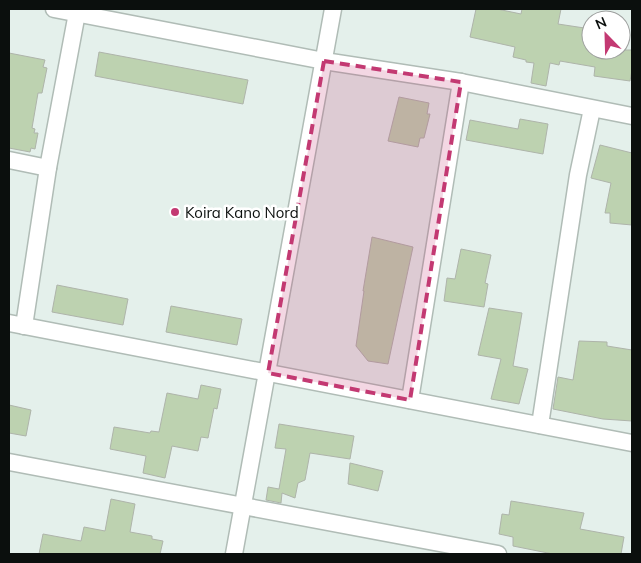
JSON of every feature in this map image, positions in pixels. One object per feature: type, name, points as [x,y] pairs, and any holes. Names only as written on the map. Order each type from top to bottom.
[{"type":"street","points":[[54,9],[324,61],[461,82],[632,116]]},
{"type":"street","points":[[234,554],[241,505],[268,373],[333,9]]},
{"type":"street","points":[[77,13],[17,324],[632,443]]},
{"type":"street","points":[[410,400],[461,82]]},
{"type":"street","points":[[540,425],[578,175],[592,109]]},
{"type":"street","points":[[9,160],[48,168]]},
{"type":"street","points":[[9,462],[498,554]]},
{"type":"highlighted area","points":[[324,61],[461,82],[410,400],[268,373]]},
{"type":"building","points":[[476,9],[497,9],[521,14],[522,9],[561,9],[558,24],[581,27],[581,60],[631,60],[632,50],[630,81],[594,76],[595,67],[560,61],[559,65],[550,63],[546,86],[531,83],[534,63],[513,57],[515,47],[470,37]]},
{"type":"building","points":[[99,52],[248,80],[243,104],[95,76]]},
{"type":"building","points":[[9,53],[45,60],[43,67],[47,68],[42,93],[38,93],[32,128],[35,129],[34,133],[38,133],[35,149],[31,148],[30,152],[9,148]]},
{"type":"building","points":[[399,97],[429,103],[427,114],[430,114],[424,138],[420,138],[418,147],[388,141]]},
{"type":"building","points":[[520,119],[548,124],[543,154],[466,140],[470,120],[518,129]]},
{"type":"building","points":[[600,145],[632,153],[632,225],[610,223],[610,213],[605,213],[611,183],[591,178]]},
{"type":"building","points":[[372,237],[413,247],[388,364],[368,361],[356,346]]},
{"type":"building","points":[[461,249],[491,255],[485,283],[488,284],[484,307],[444,301],[447,278],[455,279]]},
{"type":"building","points":[[57,285],[128,299],[123,325],[52,312]]},
{"type":"building","points":[[171,306],[242,319],[237,345],[166,332]]},
{"type":"building","points":[[489,308],[522,313],[513,366],[528,369],[519,404],[491,399],[501,359],[478,355]]},
{"type":"building","points":[[579,341],[607,342],[607,346],[632,350],[632,421],[603,419],[553,409],[558,377],[573,380]]},
{"type":"building","points":[[201,385],[221,389],[217,409],[214,408],[208,438],[201,437],[198,451],[172,446],[165,478],[143,473],[146,456],[110,449],[114,427],[150,433],[151,431],[159,432],[167,393],[198,399]]},
{"type":"building","points":[[9,405],[31,410],[26,436],[9,433]]},
{"type":"building","points":[[279,424],[354,436],[350,459],[310,453],[305,480],[298,483],[295,498],[282,493],[281,503],[266,500],[268,487],[279,489],[286,449],[275,448]]},
{"type":"building","points":[[350,463],[383,471],[378,491],[348,484]]},
{"type":"building","points":[[111,499],[135,504],[130,532],[152,536],[152,539],[163,541],[160,554],[39,554],[43,534],[81,541],[84,527],[105,531]]},
{"type":"building","points":[[511,501],[584,513],[580,529],[624,537],[621,554],[553,554],[513,546],[513,537],[499,534],[502,514],[509,515]]},
{"type":"place","name":"Koira Kano Nord","points":[[175,212]]}]
